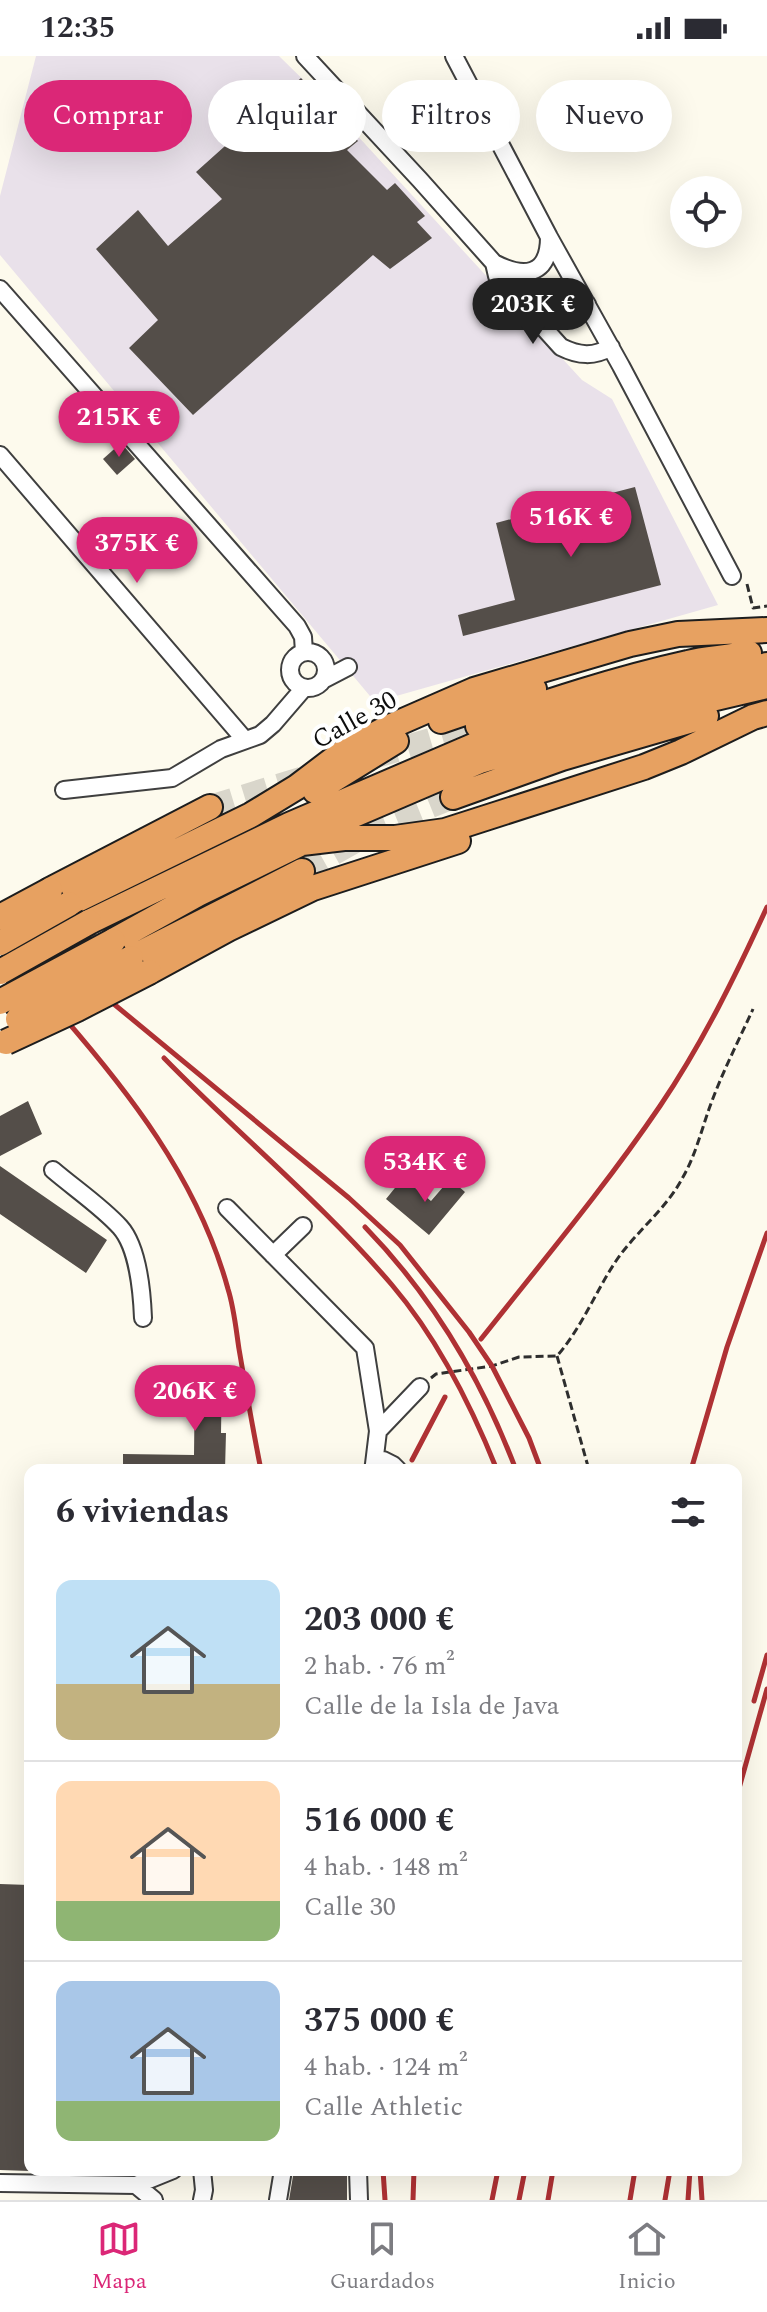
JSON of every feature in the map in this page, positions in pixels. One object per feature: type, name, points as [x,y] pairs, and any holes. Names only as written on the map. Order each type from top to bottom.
[{"type":"highway","name":"Calle 30","points":[[0,943],[251,815],[297,787],[347,749],[474,690],[630,644],[678,634],[767,630]]},
{"type":"highway","points":[[0,972],[71,907],[294,805],[383,748],[421,729],[551,683],[680,648],[767,641]]},
{"type":"highway","points":[[478,726],[618,680],[693,661],[767,650]]},
{"type":"highway","points":[[730,657],[767,663]]},
{"type":"highway","points":[[0,917],[71,907],[289,825],[480,743],[767,663]]},
{"type":"highway","points":[[5,1033],[77,1009],[198,894],[347,818],[480,761],[605,724],[767,686]]},
{"type":"highway","points":[[453,797],[562,758],[767,699]]},
{"type":"highway","points":[[0,1002],[55,970],[131,957],[228,929],[313,888],[627,784],[719,732],[767,713]]},
{"type":"highway","points":[[302,843],[344,838],[395,838],[445,831],[670,757]]},
{"type":"highway","points":[[0,957],[210,807]]},
{"type":"highway","points":[[131,957],[302,871]]},
{"type":"street","points":[[305,56],[494,263],[510,272],[546,306],[569,310],[587,304]]},
{"type":"street","points":[[454,56],[732,576]]},
{"type":"street","points":[[510,272],[522,274],[541,266],[549,247],[549,237]]},
{"type":"street","points":[[494,263],[497,276],[561,347],[586,355],[611,347]]},
{"type":"street","points":[[0,289],[297,626],[305,642],[304,652]]},
{"type":"street","points":[[0,455],[245,740]]},
{"type":"street","points":[[323,680],[326,668],[316,653],[304,652],[293,659],[290,670],[294,682],[304,688],[315,687],[348,667]]},
{"type":"street","points":[[64,790],[172,778],[221,749],[260,735],[304,688]]},
{"type":"street","points":[[53,1170],[122,1229],[137,1263],[143,1318]]},
{"type":"street","points":[[227,1208],[365,1348],[378,1431],[374,1464]]},
{"type":"street","points":[[273,1255],[303,1226]]},
{"type":"street","points":[[378,1431],[420,1387]]},
{"type":"street","points":[[0,2183],[76,2192],[136,2185],[158,2176]]},
{"type":"street","points":[[202,2200],[203,2176]]},
{"type":"street","points":[[278,2200],[282,2176]]},
{"type":"street","points":[[358,2176],[359,2200]]},
{"type":"street","points":[[136,2185],[154,2200]]},
{"type":"path","points":[[747,584],[753,608],[767,606]]},
{"type":"path","points":[[420,1387],[436,1374],[492,1366],[519,1357],[557,1356],[573,1337],[618,1259],[682,1179],[753,1009]]},
{"type":"path","points":[[557,1356],[587,1464]]},
{"type":"shaded area","points":[[36,56],[279,56],[303,80],[208,80],[208,152],[366,152],[366,145],[582,380],[612,399],[718,605],[375,702],[0,255],[0,196],[24,103],[24,152],[192,152],[192,80],[30,80]]},
{"type":"building","points":[[218,152],[349,152],[387,190],[395,183],[425,216],[417,222],[432,238],[390,269],[373,255],[193,415],[129,348],[158,320],[96,249],[138,210],[168,246],[222,199],[196,172]]},
{"type":"building","points":[[121,443],[135,459],[117,475],[103,459]]},
{"type":"building","points":[[635,487],[661,585],[463,636],[458,615],[515,600],[496,523]]},
{"type":"building","points":[[28,1101],[42,1134],[0,1156],[0,1116]]},
{"type":"building","points":[[0,1166],[107,1240],[86,1273],[0,1214]]},
{"type":"building","points":[[403,1178],[431,1201],[450,1179],[465,1192],[429,1235],[386,1199]]},
{"type":"building","points":[[195,1371],[222,1371],[221,1433],[226,1433],[225,1464],[123,1464],[123,1454],[194,1455]]},
{"type":"building","points":[[0,1884],[24,1885],[24,2171],[0,2170]]},
{"type":"building","points":[[293,2176],[347,2176],[347,2200],[289,2200]]},
{"type":"tunnel","points":[[373,757],[478,726]]},
{"type":"tunnel","points":[[210,807],[304,778]]},
{"type":"tunnel","points":[[302,871],[384,825],[453,797]]},
{"type":"railway","points":[[0,907],[13,917]]},
{"type":"railway","points":[[481,1339],[595,1195],[660,1106],[718,1009],[767,907]]},
{"type":"railway","points":[[92,986],[349,1198],[400,1245],[492,1366],[539,1464]]},
{"type":"railway","points":[[53,1005],[133,1103],[179,1173],[198,1210],[230,1296],[260,1464]]},
{"type":"railway","points":[[164,1058],[338,1226],[392,1285],[439,1350],[494,1464]]},
{"type":"railway","points":[[365,1227],[412,1281],[453,1341],[487,1404],[513,1464]]},
{"type":"railway","points":[[693,1464],[727,1347],[767,1233]]},
{"type":"railway","points":[[412,1460],[445,1397]]},
{"type":"railway","points":[[754,1701],[767,1655]]},
{"type":"railway","points":[[742,1778],[767,1689]]},
{"type":"railway","points":[[383,2176],[385,2200]]},
{"type":"railway","points":[[413,2200],[414,2176]]},
{"type":"railway","points":[[492,2200],[497,2176]]},
{"type":"railway","points":[[519,2200],[524,2176]]},
{"type":"railway","points":[[548,2200],[552,2176]]},
{"type":"railway","points":[[630,2200],[634,2176]]},
{"type":"railway","points":[[665,2200],[669,2176]]},
{"type":"railway","points":[[688,2200],[690,2176]]},
{"type":"railway","points":[[700,2176],[702,2200]]}]
